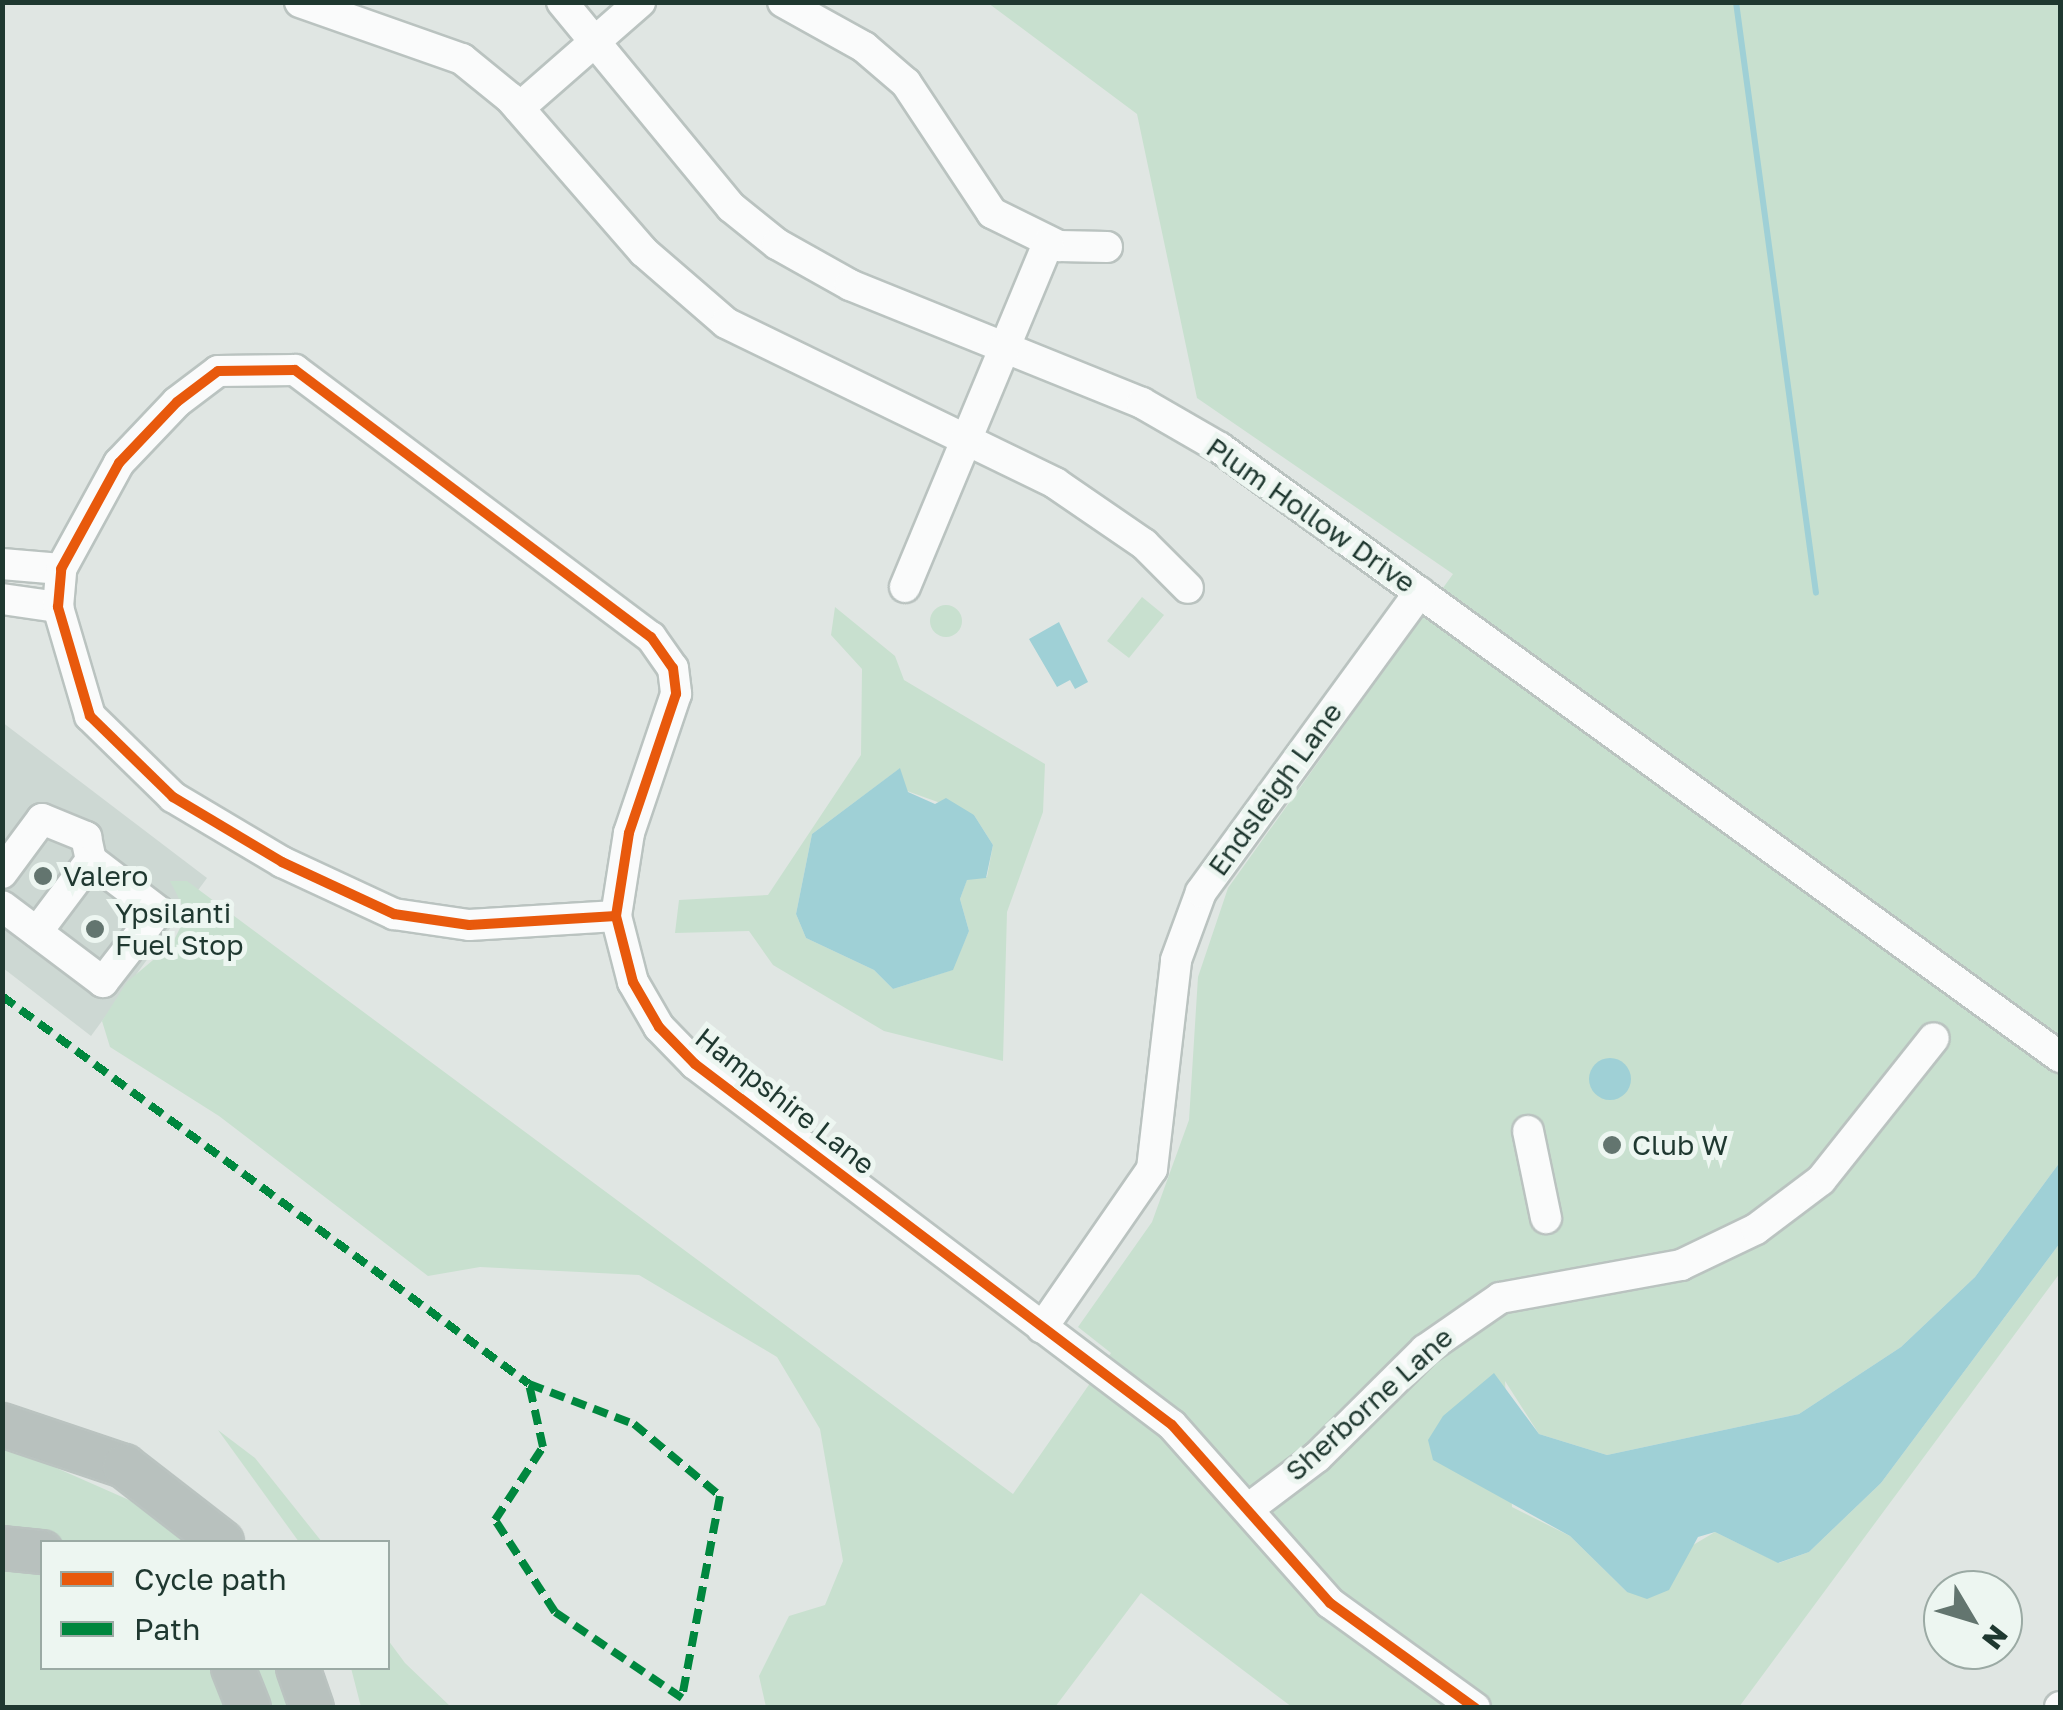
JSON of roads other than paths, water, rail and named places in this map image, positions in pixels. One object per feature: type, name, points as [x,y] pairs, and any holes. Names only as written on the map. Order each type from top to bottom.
[{"type":"highway","points":[[2,1424],[124,1466],[219,1540]]},
{"type":"highway","points":[[2,1548],[40,1552]]},
{"type":"highway","points":[[234,1670],[250,1708]]},
{"type":"highway","points":[[299,1670],[312,1708]]},
{"type":"street","points":[[300,2],[462,59],[519,108],[644,252],[726,323],[968,436],[1098,508],[1188,588]]},
{"type":"street","name":"Plum Hollow Drive","points":[[562,2],[731,207],[777,244],[1003,351],[1142,404],[1220,448],[2060,1057]]},
{"type":"street","points":[[519,108],[640,2]]},
{"type":"street","points":[[783,2],[864,47],[906,83],[992,214],[1048,242],[1107,247]]},
{"type":"street","points":[[905,587],[1048,242]]},
{"type":"street","name":"Hampshire Lane","points":[[61,569],[118,462],[218,371],[257,364],[322,386],[651,637],[673,668],[671,726],[629,833],[616,916],[633,982],[695,1064],[1172,1424],[1330,1603],[1475,1708]]},
{"type":"street","points":[[2,564],[61,569],[58,607],[90,716],[173,797],[282,862],[413,916],[526,925],[616,916]]},
{"type":"street","name":"Endsleigh Lane","points":[[1042,1328],[1152,1169],[1176,960],[1201,892],[1420,592]]},
{"type":"street","points":[[2,599],[58,607]]},
{"type":"street","points":[[2,874],[42,818],[86,837],[91,860],[158,911],[103,982],[2,906]]},
{"type":"street","points":[[37,932],[91,860]]},
{"type":"street","name":"Sherborne Lane","points":[[1248,1509],[1317,1457],[1425,1350],[1500,1298],[1682,1265],[1756,1229],[1821,1180],[1934,1038]]},
{"type":"street","points":[[1528,1131],[1546,1218]]},
{"type":"water","points":[[1059,622],[1088,682],[1075,689],[1070,680],[1057,687],[1029,639]]},
{"type":"water","points":[[900,768],[908,792],[935,804],[946,798],[974,815],[993,845],[986,878],[967,880],[960,899],[969,931],[953,970],[893,989],[874,970],[806,938],[796,914],[812,834]]},
{"type":"water","points":[[1610,1058],[1625,1064],[1631,1079],[1625,1094],[1610,1100],[1595,1094],[1589,1079],[1595,1064]]},
{"type":"water","points":[[2060,1162],[2060,1243],[1881,1483],[1809,1552],[1778,1563],[1715,1532],[1698,1537],[1669,1590],[1647,1599],[1627,1592],[1570,1536],[1433,1460],[1428,1440],[1443,1416],[1494,1373],[1539,1434],[1607,1455],[1799,1414],[1901,1347],[1975,1277]]},
{"type":"waterway","points":[[1736,2],[1816,593]]},
{"type":"place","name":"Valero","points":[[43,876]]},
{"type":"place","name":"Ypsilanti Fuel Stop","points":[[95,929]]},
{"type":"place","name":"Club W","points":[[1612,1145]]}]
